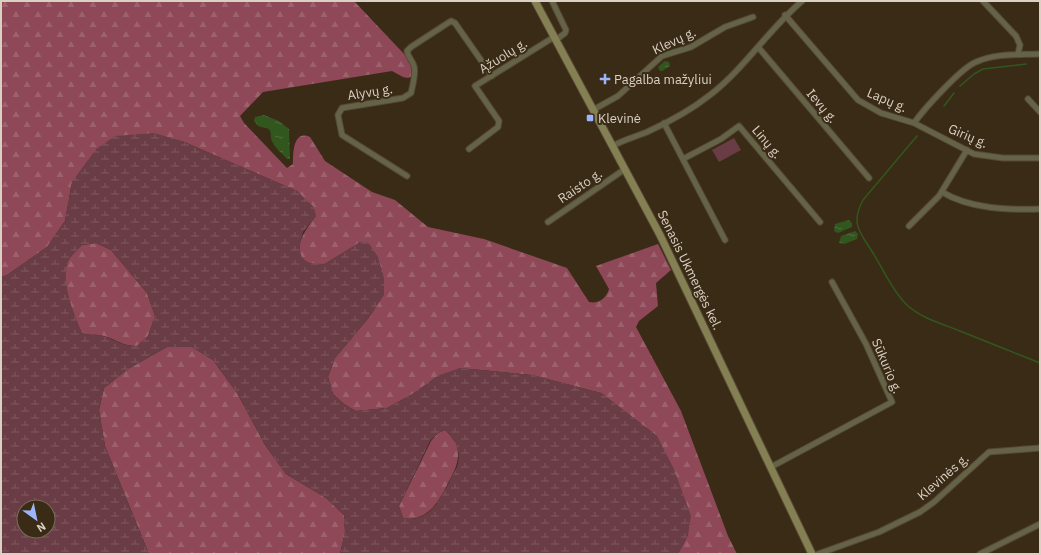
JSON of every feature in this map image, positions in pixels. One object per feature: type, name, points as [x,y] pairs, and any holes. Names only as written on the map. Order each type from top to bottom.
[{"type":"main road","name":"Senasis Ukmergės kel.","points":[[535,1],[664,241],[812,554]]},
{"type":"street","points":[[552,1],[566,30],[565,33],[555,38]]},
{"type":"street","points":[[613,146],[685,112],[711,94],[745,63],[785,15],[802,1]]},
{"type":"street","points":[[983,1],[1016,36],[1020,45],[1018,54]]},
{"type":"street","name":"Lapų g.","points":[[785,15],[858,100],[881,112],[914,123],[950,83],[974,62],[994,57],[1018,54],[1040,54]]},
{"type":"street","name":"Klevų g.","points":[[593,110],[618,96],[662,56],[691,47],[725,27],[753,17]]},
{"type":"street","name":"Alyvų g.","points":[[407,176],[342,135],[338,115],[342,108],[403,98],[409,95],[411,93],[415,70],[407,51],[410,47],[452,22],[455,23],[492,76]]},
{"type":"street","name":"Ąžuolų g.","points":[[469,149],[498,127],[499,121],[475,86],[555,38]]},
{"type":"street","name":"Ievų g.","points":[[758,47],[869,178]]},
{"type":"street","points":[[1028,98],[1040,112]]},
{"type":"street","points":[[664,123],[725,240]]},
{"type":"street","name":"Girių g.","points":[[914,123],[967,150],[986,157],[1040,158]]},
{"type":"street","name":"Linų g.","points":[[683,159],[721,139],[738,126],[820,222]]},
{"type":"street","points":[[909,226],[942,192],[967,150]]},
{"type":"street","name":"Raisto g.","points":[[548,222],[625,169]]},
{"type":"street","points":[[942,192],[955,198],[1007,210],[1040,209]]},
{"type":"street","name":"Sūkurio g.","points":[[771,467],[892,402],[866,344],[832,282]]},
{"type":"street","name":"Klevinės g.","points":[[818,554],[879,532],[920,512],[934,502],[989,452],[1040,448]]},
{"type":"street","points":[[980,554],[1040,524]]},
{"type":"green space","points":[[1,1],[354,1],[405,55],[413,69],[412,76],[408,78],[403,77],[392,71],[263,92],[240,116],[244,123],[287,168],[293,164],[293,154],[297,139],[304,135],[310,137],[325,161],[372,192],[395,200],[428,227],[484,239],[567,268],[589,302],[601,300],[606,296],[609,289],[596,266],[658,244],[671,270],[656,283],[658,306],[639,321],[636,327],[681,411],[728,536],[737,554],[678,554],[688,535],[657,436],[601,393],[532,375],[460,368],[387,408],[356,411],[344,404],[333,394],[328,377],[335,358],[371,315],[360,242],[339,257],[325,264],[307,262],[302,257],[300,252],[301,239],[304,232],[316,216],[297,191],[182,141],[72,182],[65,221],[47,247],[7,275],[1,277]]},
{"type":"green space","points":[[154,133],[182,141],[297,191],[314,207],[316,216],[303,232],[299,248],[302,258],[309,263],[324,264],[360,242],[368,242],[378,257],[384,278],[384,295],[371,315],[335,358],[328,377],[333,394],[344,404],[356,411],[387,408],[411,395],[437,376],[460,368],[532,375],[601,393],[657,436],[674,469],[691,516],[688,535],[678,554],[340,554],[345,532],[344,515],[326,498],[286,474],[265,445],[237,393],[213,360],[192,347],[167,347],[128,369],[104,388],[99,410],[105,446],[149,554],[1,554],[1,277],[7,275],[47,247],[65,221],[72,182],[96,149],[115,136]],"holes":[[[96,243],[111,250],[147,293],[155,316],[148,336],[137,346],[124,344],[104,336],[82,333],[69,298],[66,269],[68,261],[73,254],[82,245]],[[445,430],[454,441],[458,449],[459,458],[457,467],[438,502],[426,514],[412,519],[403,518],[399,506],[430,441],[438,433]]]},
{"type":"green space","points":[[734,138],[741,150],[719,162],[712,150]]},
{"type":"green space","points":[[96,243],[111,250],[147,293],[155,316],[148,336],[137,346],[124,344],[104,336],[82,333],[75,317],[66,287],[65,278],[68,261],[82,245]]},
{"type":"green space","points":[[167,347],[192,347],[213,360],[237,393],[265,445],[286,474],[326,498],[344,515],[345,532],[340,554],[149,554],[105,446],[99,410],[104,388],[128,369]]},
{"type":"green space","points":[[445,430],[455,442],[458,451],[457,463],[452,475],[441,497],[431,509],[419,517],[411,519],[403,518],[399,506],[431,441],[438,433]]},
{"type":"water","points":[[665,61],[669,62],[670,66],[660,71],[658,67]]},
{"type":"water","points":[[264,115],[279,121],[289,129],[290,159],[287,159],[275,146],[271,140],[269,129],[258,126],[254,121],[255,117]]},
{"type":"water","points":[[849,220],[852,223],[852,227],[838,233],[834,231],[835,224]]},
{"type":"water","points":[[855,231],[858,234],[857,239],[844,244],[839,243],[841,236]]},
{"type":"waterway","points":[[960,86],[974,74],[983,69],[1026,64]]},
{"type":"waterway","points":[[944,106],[954,93]]},
{"type":"waterway","points":[[917,136],[863,200],[857,215],[858,228],[896,292],[912,309],[932,320],[1040,363]]},
{"type":"place","name":"Pagalba mažyliui","points":[[605,79]]},
{"type":"place","name":"Klevinė","points":[[590,118]]}]
